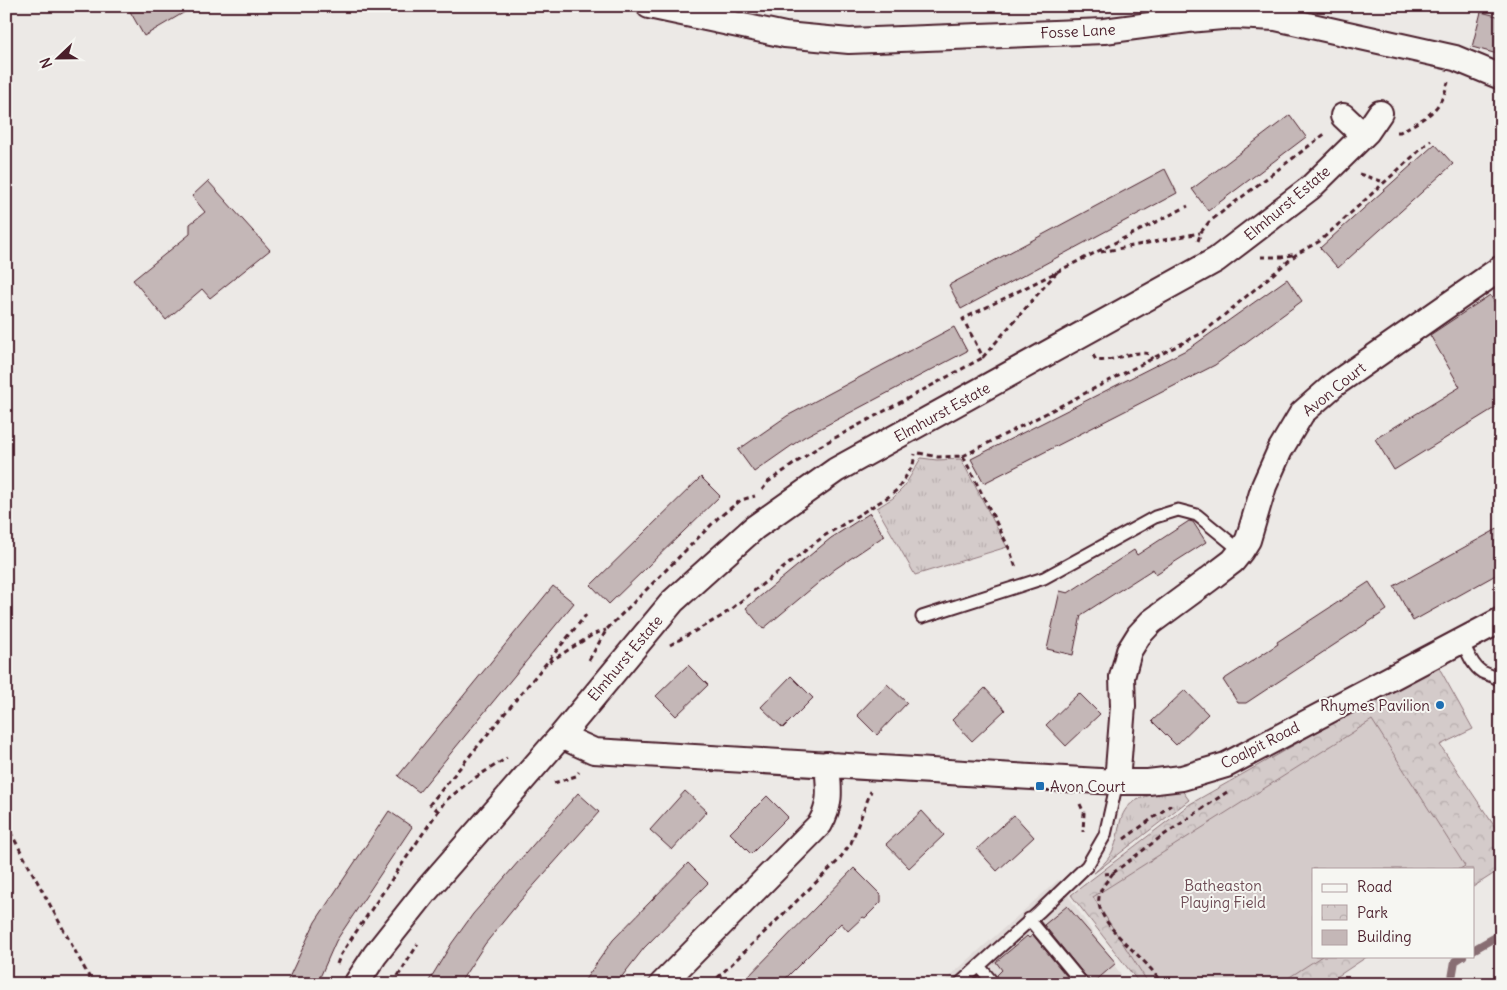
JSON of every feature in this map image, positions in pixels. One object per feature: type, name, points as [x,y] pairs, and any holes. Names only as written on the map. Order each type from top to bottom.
[{"type":"street","name":"Fosse Lane","points":[[649,6],[785,35],[849,41],[1104,31],[1234,16],[1276,18],[1455,58],[1501,77]]},
{"type":"street","points":[[1343,116],[1370,127]]},
{"type":"street","name":"Elmhurst Estate","points":[[356,984],[375,954],[425,892],[561,736],[673,601],[716,560],[754,528],[836,470],[1216,260],[1310,188],[1370,127]]},
{"type":"street","name":"Avon Court","points":[[1117,782],[1123,706],[1122,677],[1130,651],[1139,635],[1151,622],[1233,561],[1241,551],[1248,540],[1264,486],[1280,450],[1302,413],[1336,384],[1501,268]]},
{"type":"street","name":"Coalpit Road","points":[[1117,782],[1148,782],[1182,778],[1226,764],[1501,620]]},
{"type":"street","points":[[561,736],[594,751],[1117,782]]},
{"type":"street","points":[[662,984],[820,824],[827,812],[830,796],[827,764]]},
{"type":"lane","points":[[922,617],[1044,578],[1155,517],[1178,510],[1197,515],[1241,551]]},
{"type":"lane","points":[[1462,641],[1475,666],[1501,681]]},
{"type":"lane","points":[[959,984],[1087,866],[1105,835],[1117,782]]},
{"type":"lane","points":[[1029,920],[1083,984]]},
{"type":"lane","points":[[979,966],[994,984]]},
{"type":"path","points":[[1370,127],[1400,132],[1431,115],[1444,95],[1455,58]]},
{"type":"path","points":[[1194,273],[1194,251],[1201,232],[1209,222],[1323,134]]},
{"type":"path","points":[[648,632],[668,646],[722,616],[824,536],[888,498],[898,489],[913,465],[915,451],[938,457],[963,456],[1204,332],[1298,254],[1320,241],[1431,140]]},
{"type":"path","points":[[1057,272],[983,358],[963,319],[1188,206]]},
{"type":"path","points":[[1095,253],[1201,232]]},
{"type":"path","points":[[1081,336],[1096,360],[1103,361],[1142,352],[1149,354],[1152,359]]},
{"type":"path","points":[[963,456],[1009,548]]},
{"type":"path","points":[[438,811],[430,804],[586,615]]},
{"type":"path","points":[[546,664],[594,634],[607,629]]},
{"type":"path","points":[[335,969],[341,954],[446,801],[473,779],[508,758]]},
{"type":"path","points":[[711,984],[838,861],[851,843],[881,768]]},
{"type":"path","points":[[1051,778],[1079,802],[1084,814],[1085,830],[1081,838]]},
{"type":"path","points":[[1119,843],[1174,803]]},
{"type":"path","points":[[6,824],[93,984]]},
{"type":"path","points":[[1113,873],[1099,896],[1100,908],[1113,930],[1150,968],[1162,984]]},
{"type":"shaded area","points":[[1058,880],[1121,975],[1111,984],[941,984]]},
{"type":"green space","points":[[921,458],[937,460],[961,459],[1007,547],[915,575],[877,508],[893,498],[904,487]]},
{"type":"green space","name":"Batheaston Playing Field","points":[[1437,664],[1473,729],[1440,745],[1501,836],[1501,869],[1474,886],[1474,868],[1312,868],[1312,958],[1365,958],[1326,984],[1140,984],[1071,895],[1190,804]]},
{"type":"green space","name":"Batheaston Playing Field","points":[[1372,720],[1465,866],[1462,868],[1312,868],[1312,958],[1319,958],[1279,984],[1149,984],[1093,897]]},
{"type":"green space","points":[[1181,789],[1189,800],[1093,874],[1111,854],[1122,817],[1129,806],[1135,801],[1146,797]]},
{"type":"building","points":[[127,6],[195,6],[144,36]]},
{"type":"building","points":[[1481,12],[1501,17],[1501,55],[1472,47]]},
{"type":"building","points":[[1290,115],[1306,137],[1208,211],[1192,189]]},
{"type":"building","points":[[1435,144],[1453,164],[1338,268],[1320,248]]},
{"type":"building","points":[[1165,169],[1177,193],[961,309],[949,285]]},
{"type":"building","points":[[208,181],[270,250],[210,298],[202,289],[166,320],[133,280],[190,234],[190,224],[205,212],[192,196]]},
{"type":"building","points":[[1287,279],[1302,301],[1215,365],[984,483],[971,459],[1190,348]]},
{"type":"building","points":[[1490,295],[1501,313],[1501,404],[1394,470],[1375,439],[1460,387],[1430,335]]},
{"type":"building","points":[[954,327],[967,351],[804,437],[754,472],[738,450],[787,416]]},
{"type":"building","points":[[701,477],[720,496],[609,604],[591,585]]},
{"type":"building","points":[[870,513],[884,536],[835,569],[763,629],[746,608],[831,538]]},
{"type":"building","points":[[1189,521],[1193,522],[1206,542],[1156,574],[1153,569],[1081,615],[1073,655],[1047,649],[1060,591],[1068,593],[1134,550],[1137,555]]},
{"type":"building","points":[[1501,527],[1501,572],[1413,621],[1394,586]]},
{"type":"building","points":[[1369,582],[1387,610],[1246,703],[1238,703],[1223,680]]},
{"type":"building","points":[[553,586],[574,603],[419,792],[398,776]]},
{"type":"building","points":[[688,665],[708,685],[676,716],[656,696]]},
{"type":"building","points":[[791,676],[813,698],[783,728],[761,707]]},
{"type":"building","points":[[887,684],[907,703],[877,735],[857,715]]},
{"type":"building","points":[[985,688],[1005,710],[972,741],[952,720]]},
{"type":"building","points":[[1185,690],[1208,714],[1176,745],[1152,721]]},
{"type":"building","points":[[1079,693],[1100,714],[1066,746],[1046,725]]},
{"type":"building","points":[[685,791],[707,811],[672,850],[650,830]]},
{"type":"building","points":[[578,793],[599,812],[520,901],[485,944],[459,984],[427,984],[452,943],[473,914]]},
{"type":"building","points":[[767,796],[788,817],[751,854],[730,833]]},
{"type":"building","points":[[389,811],[412,827],[336,941],[317,984],[286,984],[315,922]]},
{"type":"building","points":[[922,811],[944,835],[909,868],[886,844]]},
{"type":"building","points":[[1014,815],[1034,837],[997,871],[977,849]]},
{"type":"building","points":[[688,863],[708,883],[644,948],[616,984],[582,984],[613,940]]},
{"type":"building","points":[[854,868],[881,895],[881,902],[848,931],[841,923],[780,984],[741,984]]},
{"type":"building","points":[[1067,906],[1116,963],[1092,984],[1044,925]]},
{"type":"building","points":[[1033,935],[1073,984],[1001,984],[997,975],[1002,970],[996,962],[1027,936],[1029,938]]},
{"type":"waterway","points":[[1474,949],[1501,934]]},
{"type":"waterway","points":[[1451,984],[1455,961],[1460,958]]},
{"type":"place","name":"Rhymes Pavilion","points":[[1440,705]]},
{"type":"place","name":"Avon Court","points":[[1040,786]]}]
